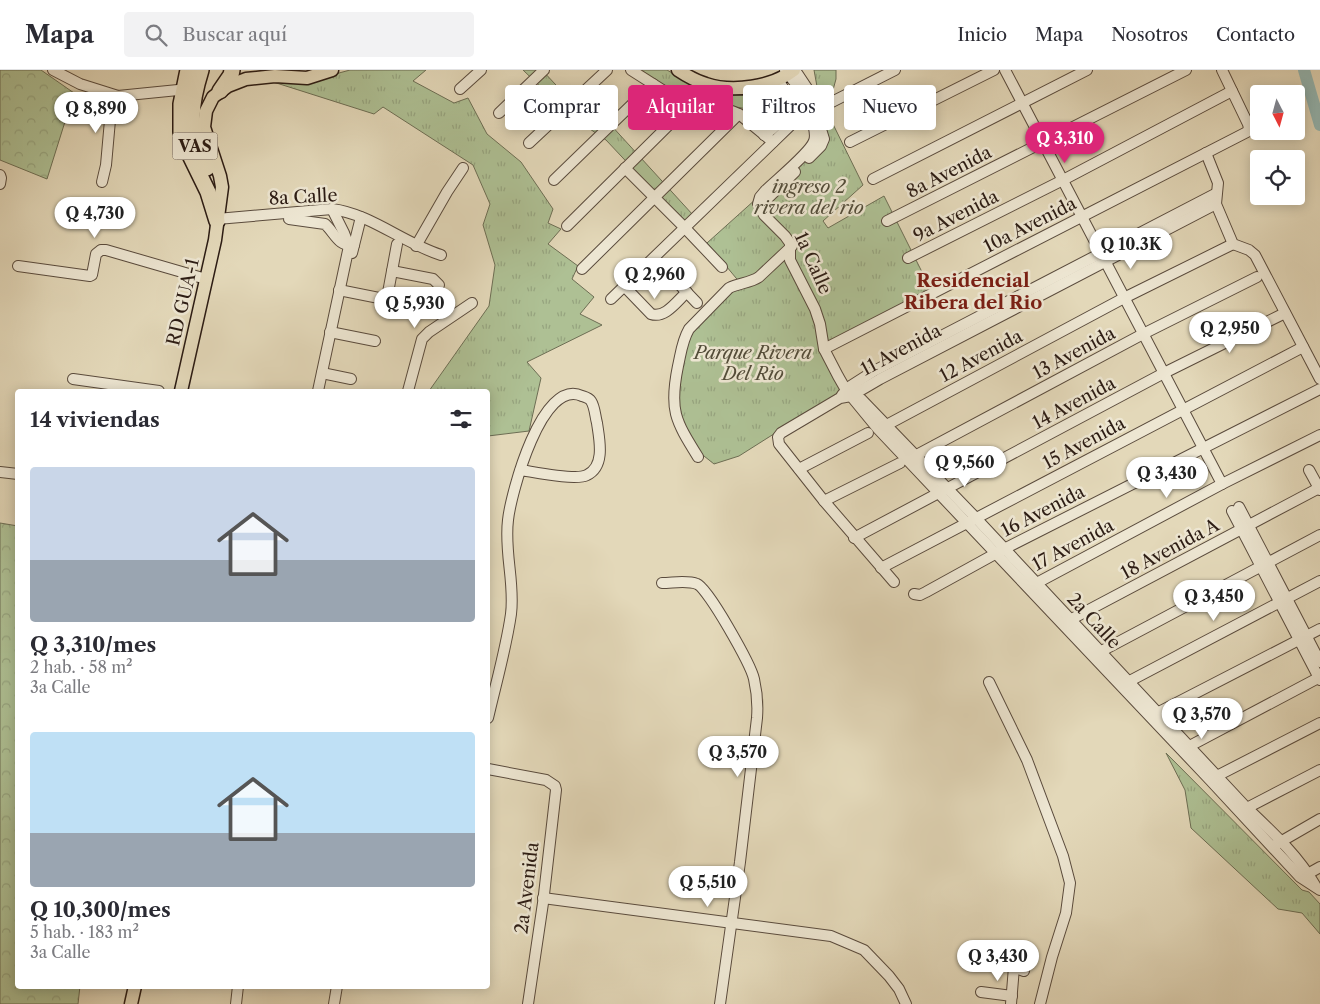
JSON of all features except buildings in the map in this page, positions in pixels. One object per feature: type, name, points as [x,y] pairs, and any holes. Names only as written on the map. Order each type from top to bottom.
[{"type":"highway","points":[[188,70],[181,104],[181,132],[186,147],[208,192],[217,218]]},
{"type":"highway","name":"VAS","points":[[197,70],[190,91],[188,125],[192,141],[208,174],[213,190],[217,218]]},
{"type":"highway","name":"VAS","points":[[201,70],[194,92],[191,124],[195,140],[215,189],[217,218]]},
{"type":"highway","points":[[220,91],[231,75],[232,70]]},
{"type":"main road","points":[[260,70],[275,76]]},
{"type":"main road","points":[[220,91],[236,82],[260,77],[307,78],[332,70]]},
{"type":"main road","points":[[678,70],[694,80],[708,85],[728,88],[763,84],[787,72]]},
{"type":"main road","name":"RD GUA-1","points":[[181,389],[215,240],[221,202],[222,187],[220,176],[204,127],[204,118],[209,104],[220,91]]},
{"type":"main road","points":[[131,1004],[134,989]]},
{"type":"street","points":[[53,70],[80,84],[118,96],[178,90],[183,92]]},
{"type":"street","points":[[460,89],[481,70]]},
{"type":"street","points":[[499,113],[544,70]]},
{"type":"street","points":[[530,143],[607,70]]},
{"type":"street","points":[[554,180],[653,84],[631,70]]},
{"type":"street","points":[[834,101],[895,70]]},
{"type":"street","points":[[850,142],[994,70]]},
{"type":"street","points":[[1005,70],[1046,141],[1225,483]]},
{"type":"street","points":[[1012,70],[1025,102]]},
{"type":"street","points":[[873,179],[1087,70]]},
{"type":"street","name":"8a Avenida","points":[[887,221],[1186,70]]},
{"type":"street","points":[[1222,70],[1232,91]]},
{"type":"street","points":[[768,139],[794,122],[796,115],[787,72]]},
{"type":"street","name":"1a Calle","points":[[787,72],[805,100],[815,139],[812,146],[764,191],[761,211],[793,245],[796,260],[821,312],[826,348],[847,390]]},
{"type":"street","points":[[611,299],[685,228],[768,139],[782,120],[782,114],[763,84]]},
{"type":"street","name":"10a Avenida","points":[[826,348],[1247,132],[1249,128],[1232,91]]},
{"type":"street","name":"9a Avenida","points":[[908,258],[1232,91]]},
{"type":"street","points":[[102,182],[106,165],[111,109],[118,96]]},
{"type":"street","points":[[733,111],[739,114],[768,139]]},
{"type":"street","points":[[582,269],[739,114]]},
{"type":"street","points":[[567,226],[663,130]]},
{"type":"street","points":[[1206,153],[1218,182],[1216,199],[1233,244],[1255,254],[1320,379]]},
{"type":"street","points":[[416,246],[447,192],[464,168]]},
{"type":"street","points":[[624,168],[722,267]]},
{"type":"street","points":[[0,175],[0,184]]},
{"type":"street","name":"11 Avenida","points":[[799,469],[780,444],[778,437],[781,433],[847,390],[1216,199]]},
{"type":"street","points":[[332,209],[351,245]]},
{"type":"street","name":"8a Calle","points":[[217,218],[332,209],[347,211],[416,246],[441,255]]},
{"type":"street","points":[[324,389],[325,373],[351,245],[361,217]]},
{"type":"street","points":[[289,219],[324,224],[339,242],[351,245]]},
{"type":"street","points":[[342,291],[385,299],[397,244]]},
{"type":"street","name":"12 Avenida","points":[[882,427],[1127,297],[1233,244]]},
{"type":"street","points":[[698,457],[680,428],[674,405],[674,384],[685,336],[689,329],[729,288],[735,284],[754,281],[793,245]]},
{"type":"street","points":[[18,266],[90,276],[92,275],[96,254],[101,250],[106,250],[206,278]]},
{"type":"street","points":[[654,258],[697,303]]},
{"type":"street","points":[[392,271],[433,279],[439,285]]},
{"type":"street","name":"13 Avenida","points":[[824,501],[908,460],[1146,333],[1257,277]]},
{"type":"street","points":[[624,286],[651,314],[657,316],[663,314],[687,292]]},
{"type":"street","points":[[409,389],[422,339],[429,332],[472,303]]},
{"type":"street","name":"14 Avenida","points":[[854,538],[1167,372],[1285,312]]},
{"type":"street","points":[[333,333],[375,341]]},
{"type":"street","name":"15 Avenida","points":[[881,568],[1303,348]]},
{"type":"street","points":[[325,373],[351,380]]},
{"type":"street","points":[[319,389],[325,373]]},
{"type":"street","points":[[73,379],[145,389]]},
{"type":"street","name":"16 Avenida","points":[[914,594],[920,595],[926,592],[1320,388]]},
{"type":"street","name":"2a Calle","points":[[847,390],[882,427],[908,460],[944,491],[1318,888]]},
{"type":"street","points":[[490,710],[511,613],[512,579],[508,552],[508,520],[515,483],[530,442],[548,408],[561,396],[568,394],[578,394],[590,400],[594,406],[601,447],[594,469],[588,475],[576,477],[520,470]]},
{"type":"street","points":[[868,433],[799,469],[854,538],[894,582]]},
{"type":"street","name":"17 Avenida","points":[[1032,585],[1320,435]]},
{"type":"street","points":[[1309,470],[1320,489]]},
{"type":"street","points":[[0,472],[15,474]]},
{"type":"street","name":"18 Avenida A","points":[[1067,622],[1320,489]]},
{"type":"street","points":[[1186,748],[1320,678],[1303,638],[1236,509]]},
{"type":"street","points":[[1096,654],[1320,535]]},
{"type":"street","points":[[1125,684],[1320,581]]},
{"type":"street","points":[[662,583],[688,582],[698,584],[707,593],[745,655],[754,678],[758,706],[732,923],[720,1004]]},
{"type":"street","points":[[1154,714],[1320,629]]},
{"type":"street","points":[[1303,638],[1320,662]]},
{"type":"street","points":[[989,682],[1027,760],[1064,856],[1070,883],[1066,913],[1040,1004]]},
{"type":"street","points":[[1214,778],[1320,723]]},
{"type":"street","name":"2a Avenida","points":[[490,769],[546,780],[555,786],[556,790],[528,1004]]},
{"type":"street","points":[[1244,810],[1320,770]]},
{"type":"street","points":[[1277,844],[1320,819]]},
{"type":"street","points":[[1304,875],[1320,867]]},
{"type":"street","points":[[543,898],[830,936],[864,950],[889,976],[899,989],[906,1004]]},
{"type":"street","points":[[981,992],[1011,1000],[1019,969],[1002,963]]},
{"type":"street","points":[[236,1004],[238,989]]},
{"type":"street","points":[[335,1004],[337,989]]},
{"type":"green space","points":[[0,70],[41,70],[74,93],[47,179],[0,160]]},
{"type":"green space","points":[[350,70],[426,70],[413,81],[454,103],[468,98],[487,134],[521,162],[553,209],[548,223],[561,229],[548,244],[578,266],[572,279],[594,297],[580,314],[602,325],[527,362],[541,378],[529,431],[490,436],[490,389],[430,389],[489,306],[495,265],[483,225],[490,204],[473,165],[383,107],[374,114],[267,80],[306,82]]},
{"type":"green space","points":[[523,70],[542,70],[556,85],[539,85]]},
{"type":"green space","points":[[633,70],[667,70],[684,80],[699,85],[664,85]]},
{"type":"green space","name":"Parque Rivera Del Rio","points":[[814,70],[836,70],[834,86],[817,85]]},
{"type":"green space","points":[[733,95],[743,95],[743,108],[733,106]]},
{"type":"green space","name":"Parque Rivera Del Rio","points":[[834,126],[863,185],[823,221],[828,228],[884,196],[933,294],[823,347],[842,385],[837,394],[739,456],[714,464],[699,452],[676,416],[674,385],[692,326],[741,284],[707,243],[826,136],[825,130],[834,130]]},
{"type":"green space","points":[[591,130],[615,130],[693,215],[686,225],[606,140]]},
{"type":"green space","points":[[0,523],[15,526],[15,989],[80,989],[78,1004],[0,1004]]},
{"type":"green space","points":[[1166,753],[1302,890],[1309,892],[1320,904],[1320,934],[1302,913],[1278,909],[1191,828],[1185,790]]},
{"type":"waterway","points":[[1304,70],[1320,125]]},
{"type":"district","name":"Residencial Ribera del Rio","points":[[973,291]]},
{"type":"park label","name":"ingreso 2 rivera del rio","points":[[809,197]]}]
